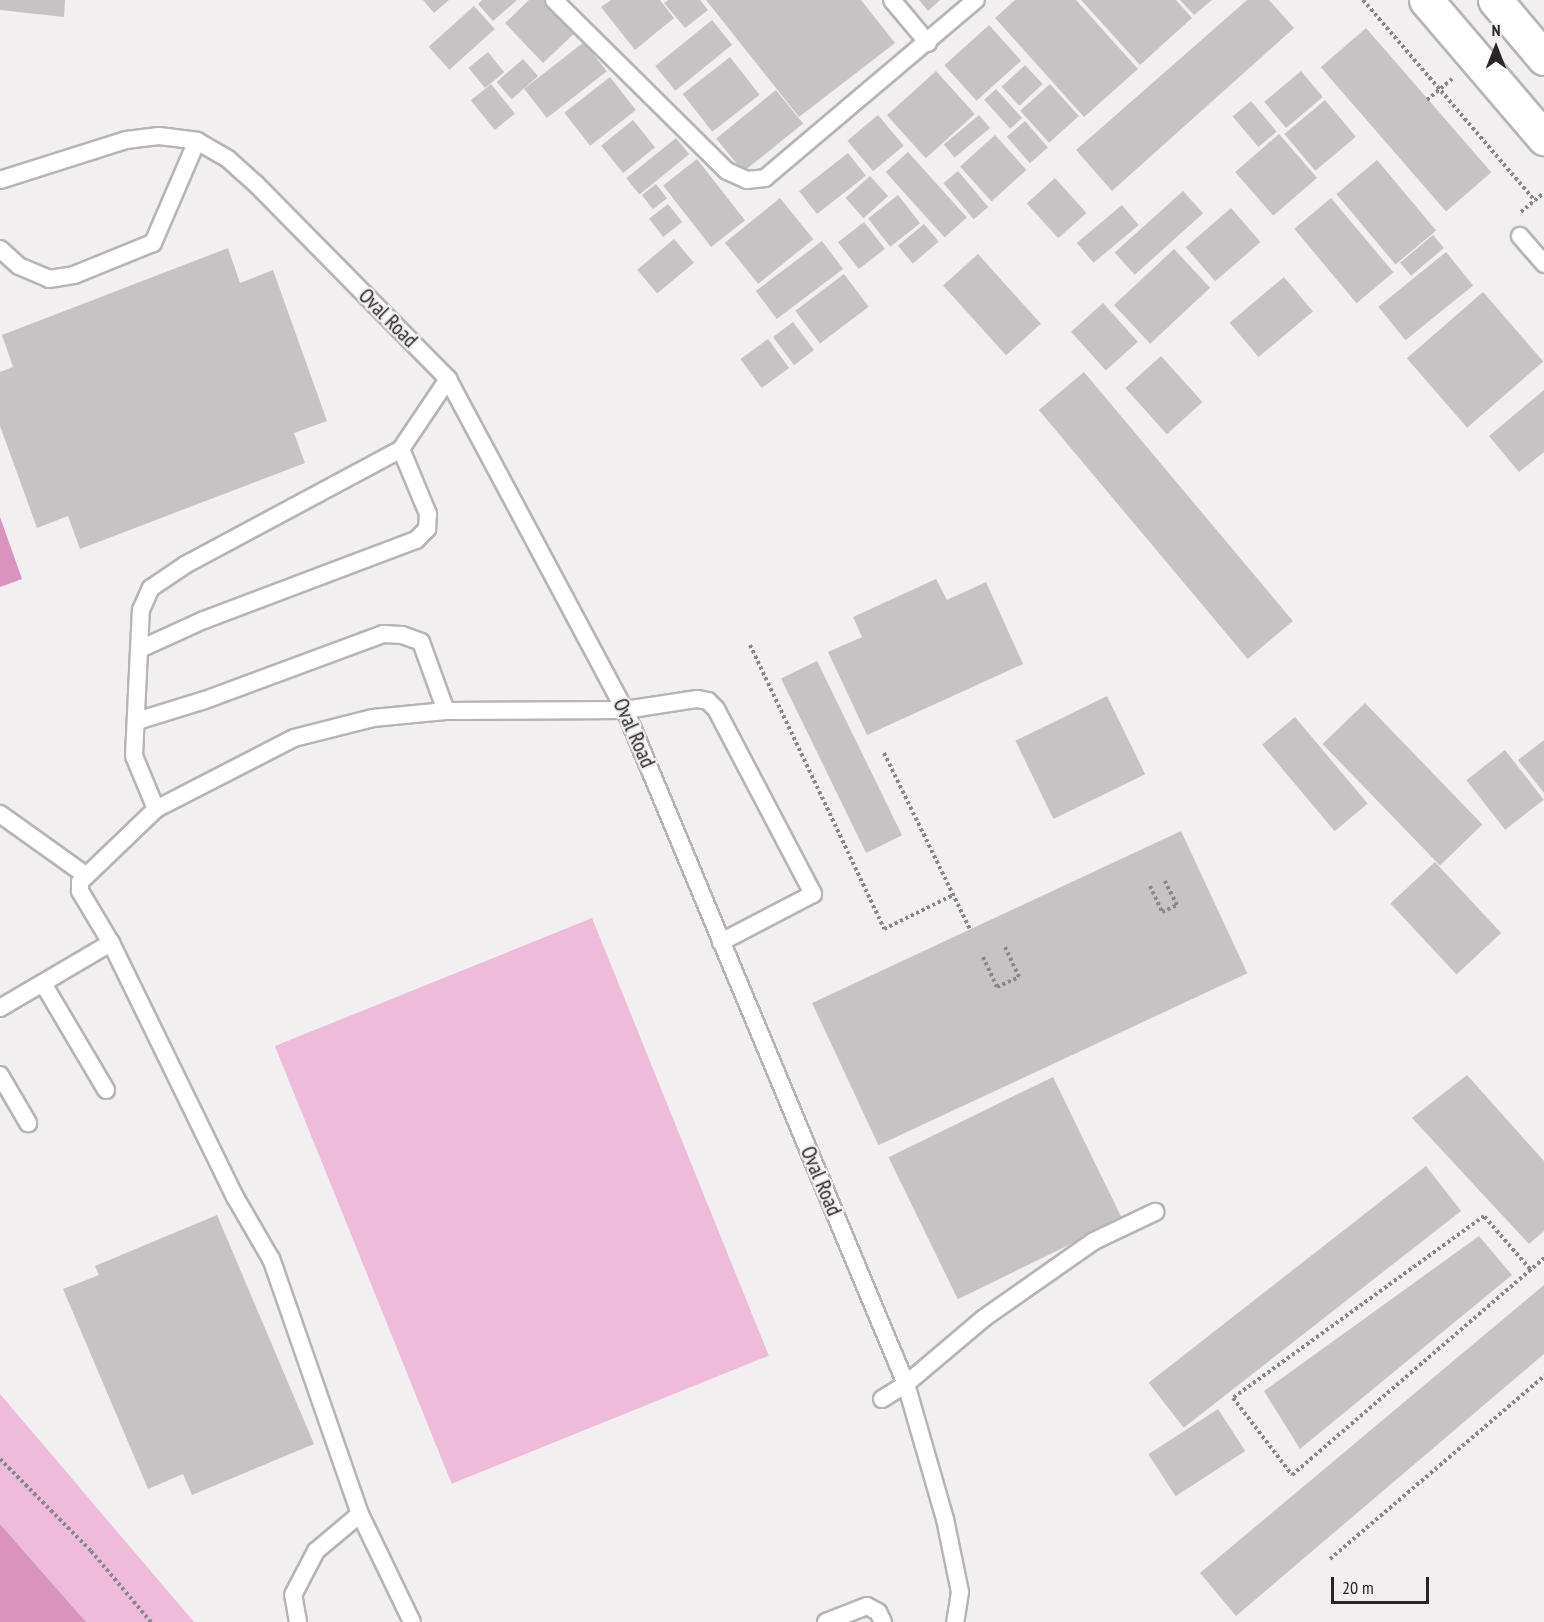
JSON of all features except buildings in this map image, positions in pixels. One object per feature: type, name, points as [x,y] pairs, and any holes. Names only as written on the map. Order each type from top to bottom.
[{"type":"main road","points":[[1426,0],[1544,138]]},
{"type":"main road","points":[[1495,0],[1544,58]]},
{"type":"lane","points":[[554,0],[727,171],[747,180],[765,178],[928,43],[976,0]]},
{"type":"lane","points":[[892,0],[928,43]]},
{"type":"lane","name":"Oval Road","points":[[0,180],[126,140],[159,136],[196,141],[228,159],[256,184],[448,379],[625,710],[906,1384],[945,1519],[960,1592],[955,1622]]},
{"type":"lane","points":[[0,249],[19,266],[49,279],[74,275],[153,243],[196,141]]},
{"type":"lane","points":[[1520,236],[1544,264]]},
{"type":"lane","points":[[156,808],[134,756],[141,610],[150,588],[185,565],[401,449],[448,379]]},
{"type":"lane","points":[[140,650],[204,620],[416,540],[427,529],[428,514],[401,449]]},
{"type":"lane","points":[[137,721],[205,700],[383,634],[402,635],[422,642],[446,711]]},
{"type":"lane","points":[[412,1622],[360,1514],[271,1258],[235,1197],[111,943],[80,891],[84,874],[156,808],[294,738],[373,718],[446,711],[625,710],[708,701],[716,709],[813,894],[721,942]]},
{"type":"lane","points":[[0,814],[84,874]]},
{"type":"lane","points":[[0,1008],[44,985],[111,943]]},
{"type":"lane","points":[[44,985],[105,1090]]},
{"type":"lane","points":[[0,1075],[28,1123]]},
{"type":"lane","points":[[882,1399],[906,1384],[984,1318],[1094,1241],[1155,1212]]},
{"type":"lane","points":[[298,1622],[293,1594],[316,1551],[360,1514]]},
{"type":"lane","points":[[826,1622],[867,1606],[878,1612],[883,1622]]},
{"type":"path","points":[[1363,0],[1535,201]]},
{"type":"path","points":[[1427,100],[1458,74]]},
{"type":"path","points":[[750,645],[884,929],[953,895]]},
{"type":"path","points":[[884,753],[970,929]]},
{"type":"path","points":[[1150,886],[1162,912],[1177,905],[1164,879]]},
{"type":"path","points":[[983,957],[997,987],[1019,977],[1005,948]]},
{"type":"path","points":[[1530,1269],[1484,1216],[1233,1398],[1292,1475],[1544,1258]]},
{"type":"path","points":[[1330,1559],[1544,1376]]},
{"type":"path","points":[[0,1459],[91,1551],[151,1622]]},
{"type":"shaded area","points":[[0,517],[22,579],[0,587]]},
{"type":"shaded area","points":[[592,918],[769,1356],[452,1484],[275,1046]]},
{"type":"shaded area","points":[[0,1394],[194,1622],[86,1622],[0,1524]]},
{"type":"shaded area","points":[[0,1524],[86,1622],[0,1622]]}]
